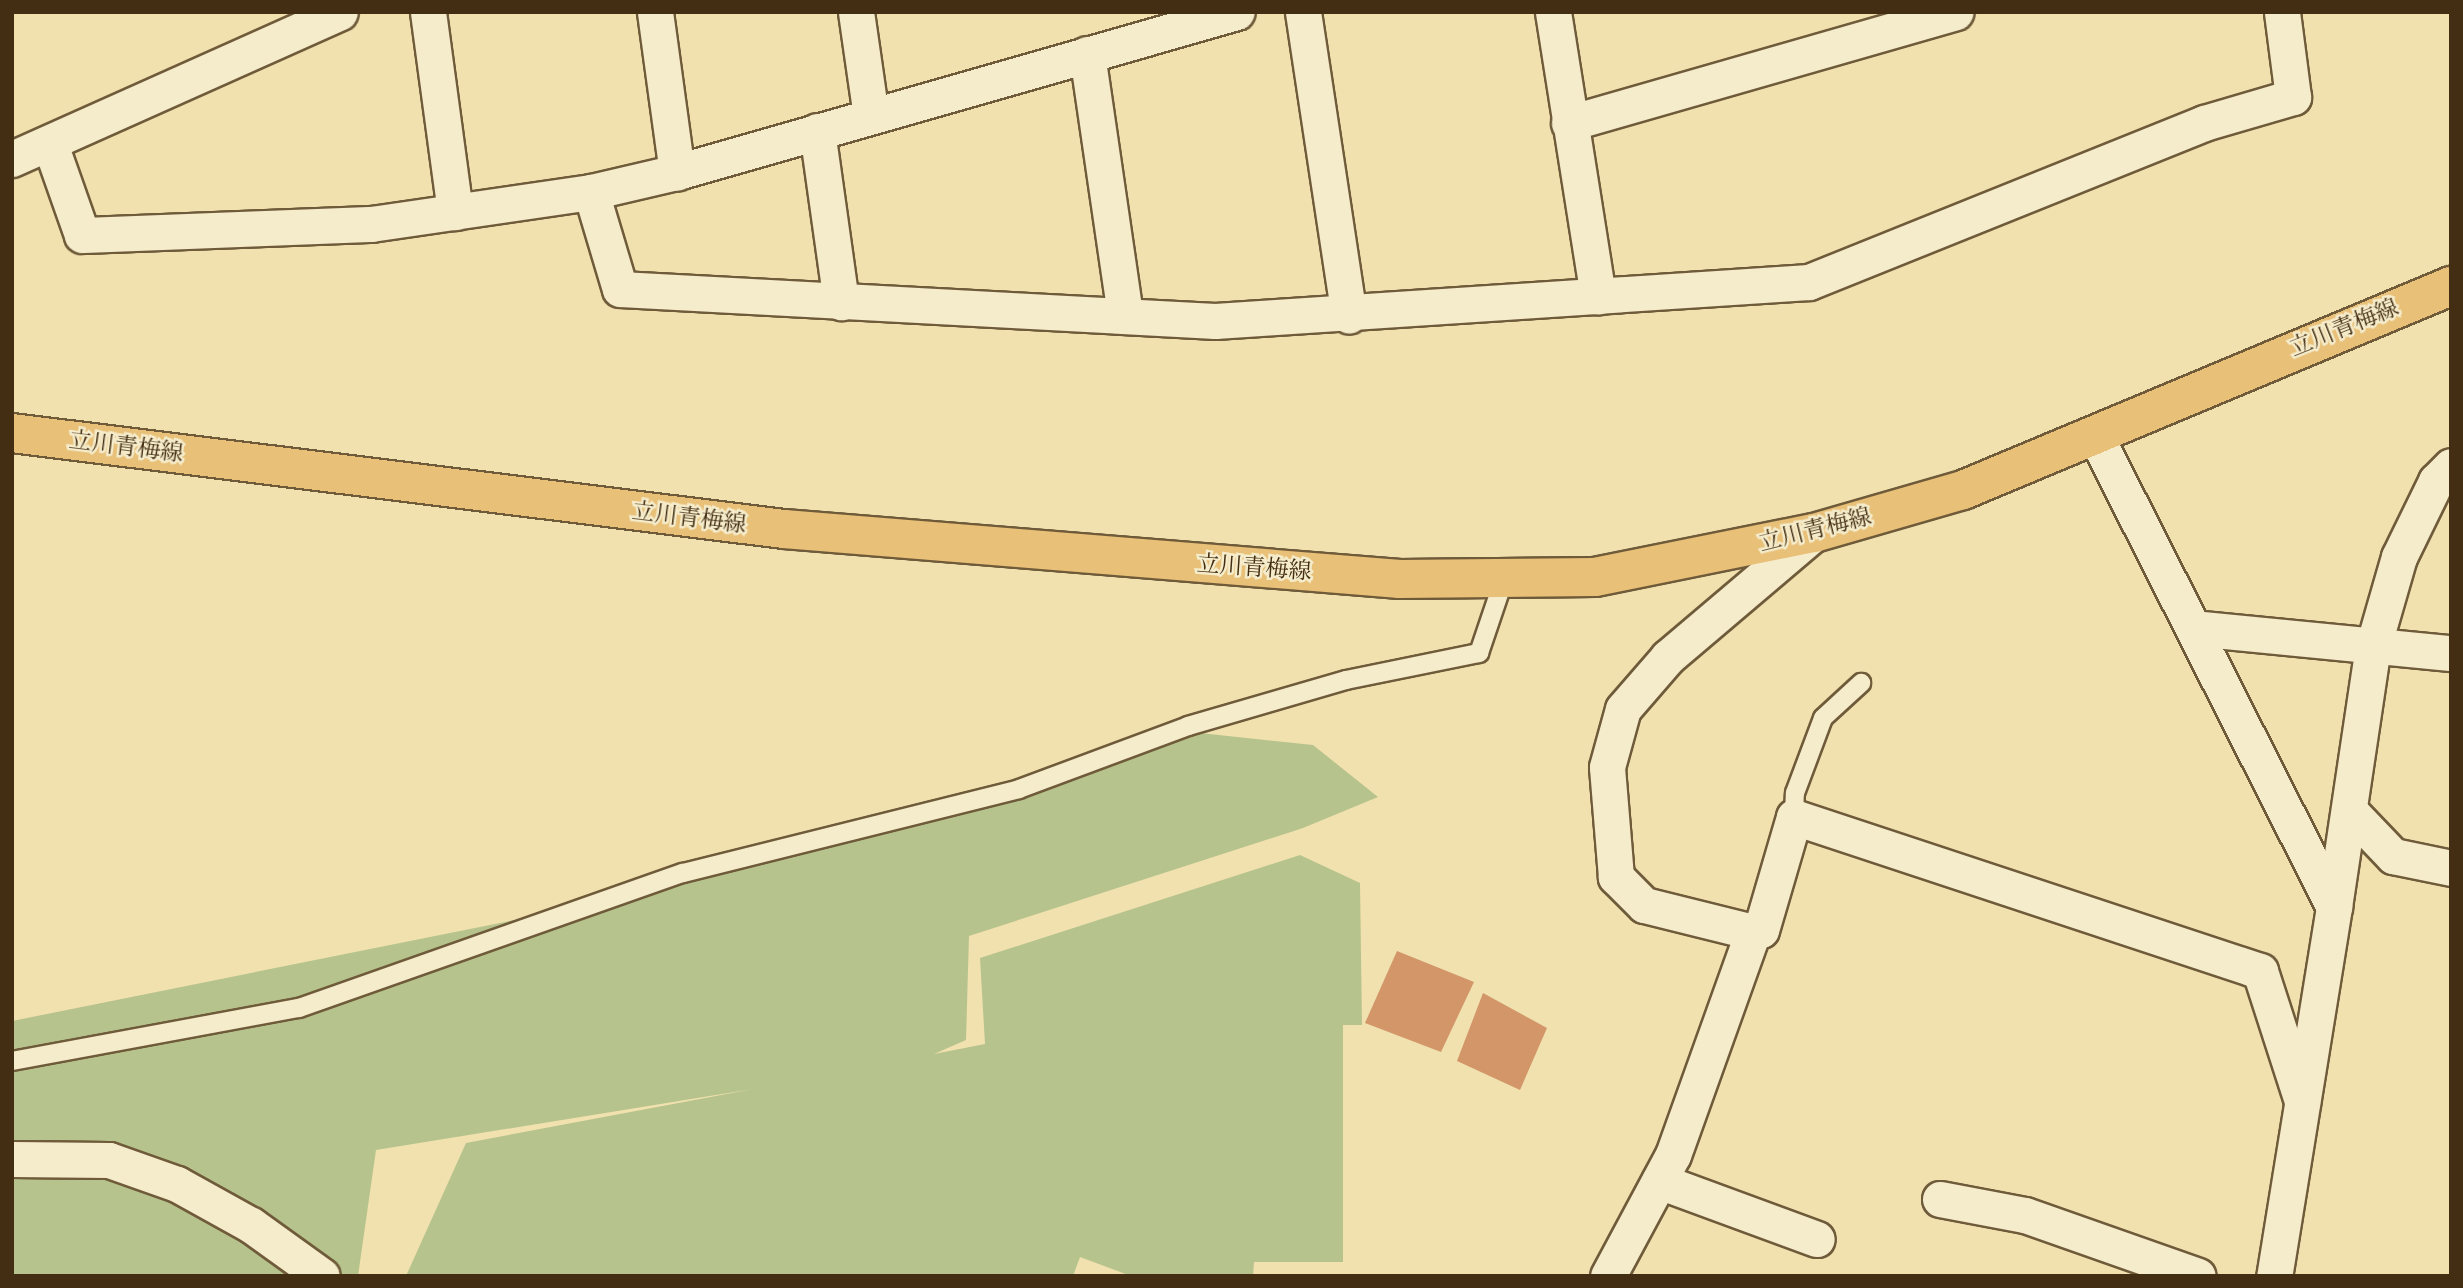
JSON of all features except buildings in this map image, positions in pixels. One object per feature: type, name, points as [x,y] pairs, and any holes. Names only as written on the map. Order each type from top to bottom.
[{"type":"main road","name":"立川青梅線","points":[[12,433],[784,529],[1503,582],[1595,577],[1814,533],[1963,490],[2451,286]]},
{"type":"street","points":[[12,159],[50,145],[340,12]]},
{"type":"street","points":[[428,12],[455,212]]},
{"type":"street","points":[[655,12],[677,172]]},
{"type":"street","points":[[856,12],[871,116]]},
{"type":"street","points":[[50,145],[82,235],[371,224],[590,192],[677,172],[1237,12]]},
{"type":"street","points":[[1303,12],[1349,316]]},
{"type":"street","points":[[1553,12],[1598,296]]},
{"type":"street","points":[[1569,123],[1955,12]]},
{"type":"street","points":[[590,192],[620,289],[1215,321],[1349,316],[1809,282],[2204,123],[2294,97],[2283,12]]},
{"type":"street","points":[[1087,54],[1125,315]]},
{"type":"street","points":[[817,131],[841,302]]},
{"type":"street","points":[[2095,435],[2334,907]]},
{"type":"street","points":[[2274,1276],[2304,1107],[2373,647],[2399,556],[2436,481],[2451,466]]},
{"type":"street","points":[[1814,533],[1668,657],[1623,709],[1606,767],[1616,877],[1644,905],[1753,932],[1761,930],[1794,817],[2260,971],[2304,1107]]},
{"type":"street","points":[[2194,628],[2451,653]]},
{"type":"street","points":[[2349,810],[2393,856],[2451,868]]},
{"type":"street","points":[[1608,1276],[1659,1181],[1753,932]]},
{"type":"street","points":[[12,1158],[109,1160],[177,1184],[251,1225],[322,1276]]},
{"type":"street","points":[[1659,1181],[1817,1239]]},
{"type":"street","points":[[1940,1199],[2025,1214],[2197,1276]]},
{"type":"lane","points":[[12,1062],[299,1009],[683,873],[1019,789],[1188,726],[1346,680],[1479,653],[1503,582]]},
{"type":"lane","points":[[1794,817],[1795,793],[1823,718],[1861,684]]},
{"type":"green space","points":[[1200,733],[1313,745],[1378,797],[1303,828],[969,936],[966,1040],[934,1054],[985,1044],[980,958],[1300,855],[1360,883],[1362,1025],[1343,1025],[1343,1262],[1254,1262],[1253,1276],[1131,1276],[1080,1257],[1073,1276],[406,1276],[466,1143],[753,1089],[376,1150],[358,1276],[12,1276],[12,1021],[644,894],[1022,797]]}]
